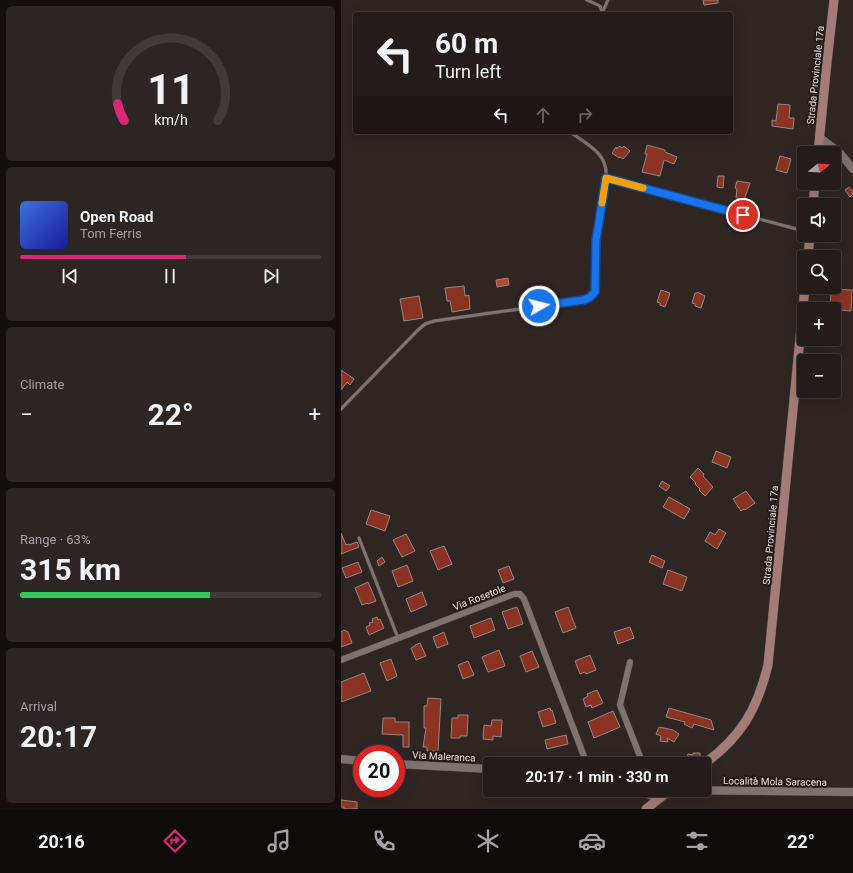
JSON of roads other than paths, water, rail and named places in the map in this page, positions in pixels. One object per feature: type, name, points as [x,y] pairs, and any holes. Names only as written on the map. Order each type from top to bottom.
[{"type":"main road","name":"Strada Provinciale 17a","points":[[818,146],[834,0]]},
{"type":"main road","name":"Strada Provinciale 17a","points":[[711,758],[731,741],[746,722],[759,696],[768,665],[804,294]]},
{"type":"main road","points":[[646,809],[659,798]]},
{"type":"street","points":[[819,138],[839,152],[853,169]]},
{"type":"street","name":"Via Rosetole","points":[[341,660],[518,593],[524,599],[584,757]]},
{"type":"street","points":[[630,662],[620,705],[640,757]]},
{"type":"street","points":[[341,759],[353,760]]},
{"type":"street","name":"Via Maleranca","points":[[405,764],[483,769]]},
{"type":"street","name":"Località Mola Saracena","points":[[711,790],[853,792]]},
{"type":"lane","points":[[587,0],[598,5],[602,12]]},
{"type":"lane","points":[[603,12],[608,0]]},
{"type":"lane","points":[[341,409],[425,324],[434,321],[584,300],[590,297],[595,290],[595,247],[606,178],[606,167],[602,156],[573,134]]},
{"type":"lane","points":[[606,178],[797,229]]},
{"type":"lane","points":[[359,538],[398,638]]}]
